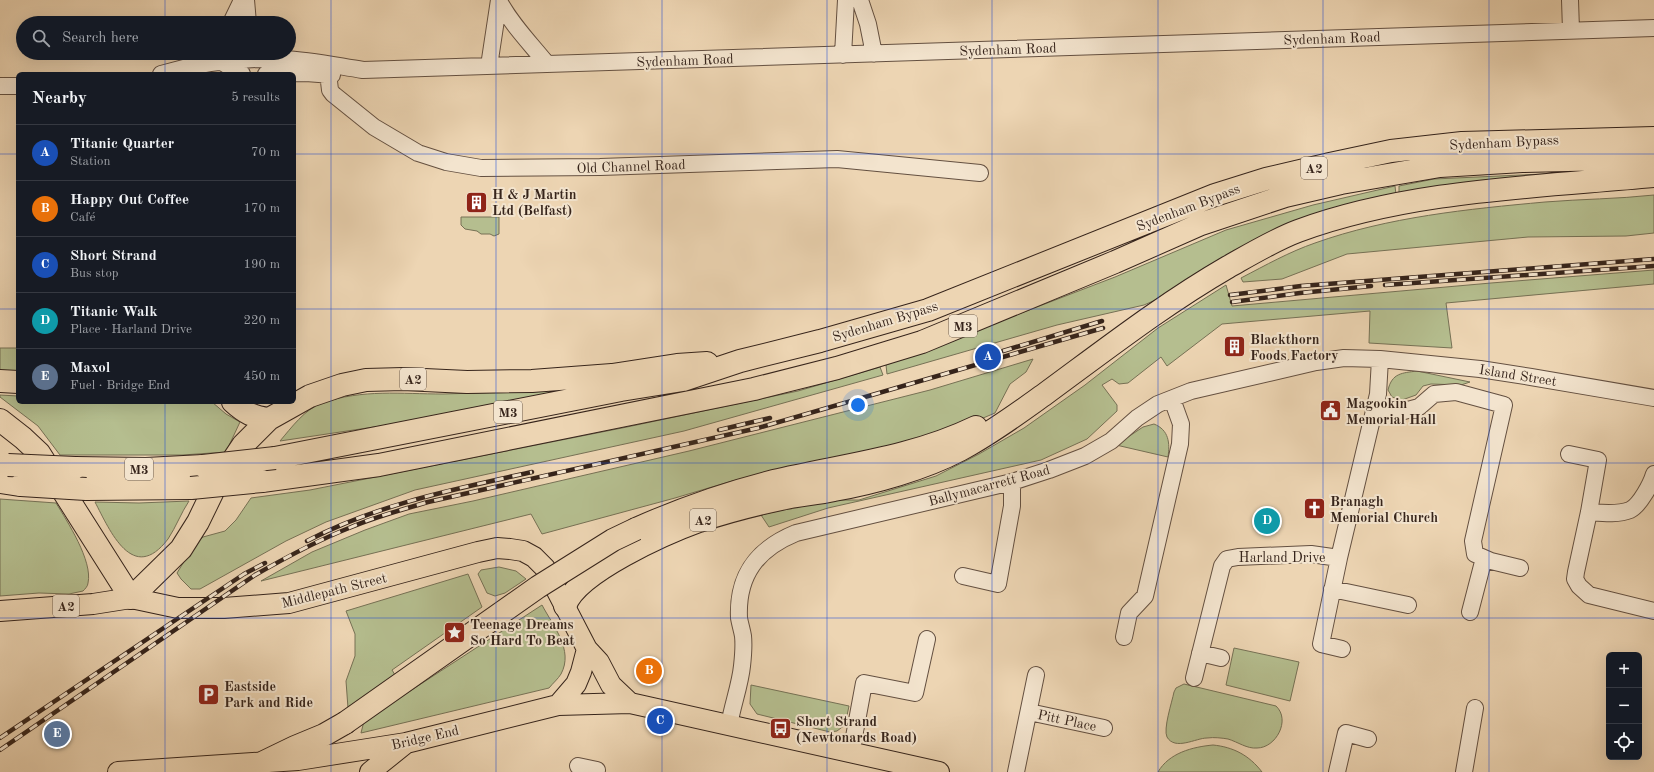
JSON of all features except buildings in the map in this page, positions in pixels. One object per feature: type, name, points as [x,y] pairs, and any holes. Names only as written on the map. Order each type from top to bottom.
[{"type":"highway","name":"Sydenham Bypass","points":[[740,361],[820,341],[928,310],[1214,195],[1266,179],[1391,151],[1462,143],[1654,138]]},
{"type":"highway","name":"M3","points":[[7,474],[86,488],[191,488],[380,465],[754,389],[837,368],[922,342],[1115,262],[1201,224],[1285,196],[1341,183],[1440,166],[1522,161],[1654,158]]},
{"type":"highway","name":"A2","points":[[565,606],[569,597],[582,584],[605,567],[654,541],[690,525],[726,512],[783,498],[836,490],[868,482],[922,466],[955,452],[1009,421],[1198,285],[1258,250],[1297,232],[1346,216],[1401,204],[1544,185],[1654,176]]},
{"type":"highway","name":"A2","points":[[296,404],[310,396],[342,385],[366,380],[403,379],[467,382],[532,381],[612,374],[677,365],[740,361]]},
{"type":"highway","name":"M3","points":[[7,474],[75,468],[146,469],[203,466],[275,458],[621,390],[683,380],[740,361]]},
{"type":"highway","name":"Bridge End","points":[[264,762],[295,746],[324,735],[345,723],[538,587],[614,540],[636,529],[675,511],[726,493],[776,481],[863,464],[921,449],[970,430],[1046,394]]},
{"type":"highway","points":[[235,404],[245,413],[256,418],[269,419]]},
{"type":"highway","name":"A2","points":[[131,598],[181,549],[198,522],[215,487],[243,445],[269,419],[296,404]]},
{"type":"highway","points":[[0,420],[24,438],[38,453],[131,598]]},
{"type":"main road","name":"Middlepath Street","points":[[0,611],[93,604],[131,598],[178,608],[224,608],[289,603],[497,548],[523,551],[534,557],[545,568],[587,649],[599,662],[611,685],[630,703]]},
{"type":"main road","points":[[558,705],[576,684],[587,649]]},
{"type":"main road","name":"Bridge End","points":[[118,772],[264,762],[323,756],[406,743],[558,705],[630,703],[939,772]]},
{"type":"main road","points":[[370,772],[406,743]]},
{"type":"main road","points":[[264,762],[284,772]]},
{"type":"street","points":[[234,16],[242,0]]},
{"type":"street","points":[[246,0],[248,16]]},
{"type":"street","points":[[499,0],[511,21],[547,64]]},
{"type":"street","points":[[489,66],[499,0]]},
{"type":"street","points":[[843,55],[846,0]]},
{"type":"street","points":[[860,0],[868,24],[874,54]]},
{"type":"street","points":[[1570,0],[1571,30]]},
{"type":"street","name":"Sydenham Road","points":[[296,83],[331,74],[363,70],[1654,28]]},
{"type":"street","name":"Sydenham Road","points":[[171,72],[188,66],[220,63],[244,65],[264,60]]},
{"type":"street","name":"Sydenham Road","points":[[291,60],[331,74]]},
{"type":"street","points":[[296,73],[331,74]]},
{"type":"street","name":"Old Channel Road","points":[[331,74],[330,90],[343,103],[374,127],[395,140],[425,155],[446,162],[481,168],[600,168],[837,159],[980,173]]},
{"type":"street","points":[[0,86],[16,86]]},
{"type":"street","name":"Ballymacarrett Road","points":[[728,726],[742,666],[743,637],[739,600],[747,574],[763,552],[779,540],[796,533],[1012,482],[1085,456],[1111,442],[1137,418],[1158,404],[1191,391],[1316,362],[1344,358],[1380,359]]},
{"type":"street","points":[[1342,649],[1321,644],[1339,558],[1378,394],[1380,359]]},
{"type":"street","name":"Island Street","points":[[1380,359],[1480,369],[1654,398]]},
{"type":"street","points":[[1375,408],[1404,411],[1419,407],[1434,394],[1456,392],[1504,404],[1473,541],[1475,554],[1490,561],[1520,568]]},
{"type":"street","points":[[1124,637],[1129,613],[1145,596],[1180,444],[1180,424],[1172,399]]},
{"type":"street","points":[[1569,454],[1598,460],[1575,579],[1579,586],[1589,595],[1654,611]]},
{"type":"street","points":[[1589,512],[1610,513],[1630,510],[1644,496],[1654,474]]},
{"type":"street","points":[[963,576],[998,584],[1012,506],[1012,482]]},
{"type":"street","name":"Harland Drive","points":[[1194,678],[1222,566],[1227,559],[1238,556],[1311,554],[1339,558]]},
{"type":"street","points":[[1470,612],[1484,558]]},
{"type":"street","points":[[1332,589],[1408,605]]},
{"type":"street","points":[[851,753],[864,683],[915,693],[927,639]]},
{"type":"street","points":[[1200,653],[1221,658]]},
{"type":"street","name":"Pitt Place","points":[[1016,772],[1036,675]]},
{"type":"street","points":[[1464,772],[1476,708]]},
{"type":"street","name":"Pitt Place","points":[[1029,712],[1104,728]]},
{"type":"street","points":[[1337,772],[1346,733],[1368,738]]},
{"type":"street","points":[[579,764],[597,770]]},
{"type":"green space","points":[[1564,173],[1399,194],[1399,186],[1434,179]]},
{"type":"green space","points":[[1395,186],[1396,195],[1144,305],[1057,325],[887,374],[886,365],[1115,277],[1226,230],[1313,205]]},
{"type":"green space","points":[[1654,195],[1654,233],[1626,236],[1528,237],[1347,254],[1282,279],[1243,282],[1241,278],[1315,243],[1343,234],[1400,220],[1458,211],[1516,205]]},
{"type":"green space","points":[[461,217],[499,217],[499,234],[494,236],[465,229],[461,225]]},
{"type":"green space","points":[[1654,270],[1654,284],[1446,303],[1452,348],[1369,343],[1370,311],[1222,324],[1167,366],[1161,357],[1128,383],[1119,384],[1112,379],[1102,385],[1117,405],[1117,411],[1087,439],[1041,460],[828,508],[769,527],[761,515],[824,500],[859,500],[936,476],[979,454],[1024,428],[1085,385],[1158,328],[1226,285],[1232,306]]},
{"type":"green space","points":[[0,348],[16,348],[16,372],[0,372]]},
{"type":"green space","points":[[1033,359],[1026,372],[1010,384],[995,413],[950,432],[732,481],[542,534],[531,514],[261,581],[312,552],[409,514],[473,501],[689,451],[930,390]]},
{"type":"green space","points":[[880,367],[883,375],[684,431],[415,490],[326,522],[286,541],[200,589],[191,589],[177,573],[193,547],[203,537],[225,531],[236,520],[251,498],[310,490],[627,427],[798,391]]},
{"type":"green space","points":[[1417,371],[1470,382],[1461,385],[1431,384],[1423,386],[1416,395],[1402,400],[1392,397],[1388,390],[1392,380],[1402,373]]},
{"type":"green space","points":[[573,389],[394,424],[280,441],[299,419],[316,406],[322,403],[352,396],[382,393],[492,393]]},
{"type":"green space","points":[[0,395],[16,396],[16,404],[214,404],[226,414],[240,422],[226,452],[182,455],[60,455],[38,426],[0,397]]},
{"type":"green space","points":[[1154,424],[1166,433],[1169,447],[1168,457],[1116,445],[1143,427]]},
{"type":"green space","points":[[0,499],[56,503],[78,542],[87,564],[89,574],[88,584],[83,591],[69,594],[39,593],[0,596]]},
{"type":"green space","points":[[189,501],[168,539],[155,552],[144,557],[133,555],[124,549],[115,539],[95,502],[139,503]]},
{"type":"green space","points":[[499,567],[516,571],[526,579],[505,593],[495,596],[487,593],[478,574],[481,570]]},
{"type":"green space","points":[[468,574],[482,607],[392,670],[395,675],[348,708],[346,681],[355,656],[355,634],[346,611]]},
{"type":"green space","points":[[542,605],[560,638],[564,647],[565,656],[561,674],[549,688],[361,733],[364,721]]},
{"type":"green space","points":[[1234,648],[1299,662],[1290,701],[1226,685]]},
{"type":"green space","points":[[1184,684],[1276,706],[1282,718],[1282,725],[1279,732],[1270,743],[1264,747],[1257,748],[1246,746],[1228,739],[1218,738],[1202,739],[1186,743],[1175,743],[1171,741],[1167,737],[1166,733],[1168,715],[1176,688]]},
{"type":"green space","points":[[751,685],[849,706],[845,725],[837,731],[830,732],[757,714],[750,704]]},
{"type":"green space","points":[[1213,745],[1240,753],[1252,761],[1262,772],[1158,772],[1168,760],[1182,752],[1197,747]]},
{"type":"railway","points":[[1230,295],[1301,286],[1654,259]]},
{"type":"railway","points":[[1385,285],[1654,266]]},
{"type":"railway","points":[[1232,302],[1371,286]]},
{"type":"railway","points":[[1003,351],[1102,321]]},
{"type":"railway","points":[[0,750],[255,575],[313,544],[358,524],[428,502],[758,428],[1103,328]]},
{"type":"railway","points":[[719,430],[770,418]]},
{"type":"railway","points":[[307,541],[334,528],[389,507],[532,472]]},
{"type":"railway","points":[[0,738],[244,574],[265,563]]},
{"type":"place","name":"H & J Martin Ltd (Belfast)","points":[[477,202]]},
{"type":"place","name":"Blackthorn Foods Factory","points":[[1235,347]]},
{"type":"place","name":"Titanic Quarter","points":[[988,357]]},
{"type":"place","name":"Magookin Memorial Hall","points":[[1330,411]]},
{"type":"place","name":"Branagh Memorial Church","points":[[1314,509]]},
{"type":"place","name":"Titanic Walk","points":[[1267,521]]},
{"type":"place","name":"Teenage Dreams So Hard To Beat","points":[[454,632]]},
{"type":"place","name":"Happy Out Coffee","points":[[649,671]]},
{"type":"place","name":"Eastside Park and Ride","points":[[208,694]]},
{"type":"place","name":"Short Strand","points":[[660,721]]},
{"type":"place","name":"Short Strand (Newtonards Road)","points":[[780,729]]},
{"type":"place","name":"Maxol","points":[[57,734]]}]
